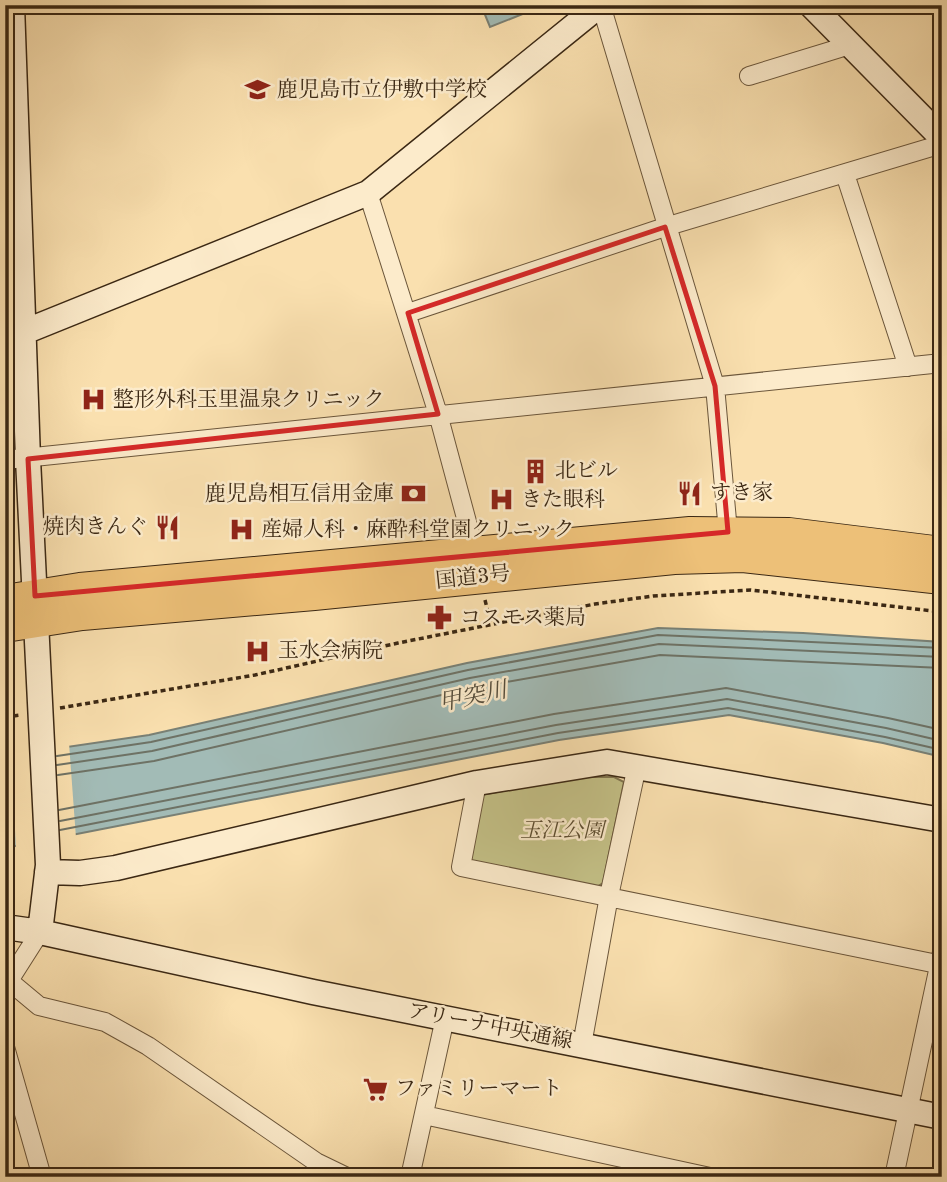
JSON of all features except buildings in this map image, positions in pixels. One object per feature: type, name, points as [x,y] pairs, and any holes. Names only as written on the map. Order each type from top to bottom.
[{"type":"highway","name":"国道3号","points":[[20,611],[82,614],[314,594],[602,540],[728,532],[789,534],[942,553]]},
{"type":"highway","name":"国道3号","points":[[478,565],[743,556],[883,570],[942,579]]},
{"type":"street","points":[[12,5],[20,611],[39,715],[48,869],[40,932],[7,984],[39,1006],[105,1022],[148,1046],[316,1162],[347,1177]]},
{"type":"street","points":[[15,335],[368,193],[601,5],[715,386],[728,532]]},
{"type":"street","points":[[811,5],[942,138]]},
{"type":"street","points":[[750,76],[850,45]]},
{"type":"street","points":[[408,313],[666,227],[942,144]]},
{"type":"street","points":[[845,174],[908,367]]},
{"type":"street","points":[[368,193],[438,414],[478,565]]},
{"type":"street","points":[[16,459],[942,363]]},
{"type":"street","points":[[48,869],[80,873],[116,868],[477,783],[607,762],[637,765],[942,820]]},
{"type":"street","points":[[582,1045],[609,896],[637,765]]},
{"type":"street","points":[[477,783],[461,867],[941,960],[894,1177]]},
{"type":"street","name":"アリーナ中央通線","points":[[5,928],[40,932],[445,1018],[942,1117]]},
{"type":"street","points":[[410,1177],[445,1018]]},
{"type":"street","points":[[5,1047],[42,1177]]},
{"type":"street","points":[[424,1115],[710,1177]]},
{"type":"path","points":[[39,715],[256,675],[398,642],[595,604],[653,596],[751,590],[942,612]]},
{"type":"highlighted area","points":[[665,227],[715,386],[728,532],[35,596],[28,459],[438,414],[408,313]]},
{"type":"green space","name":"玉江公園","points":[[579,777],[614,777],[624,782],[603,883],[595,888],[475,865],[468,856],[481,795]]},
{"type":"water","points":[[481,5],[545,5],[490,27]]},
{"type":"water","name":"甲突川","points":[[658,628],[803,633],[942,642],[942,757],[883,743],[729,715],[559,740],[5,848],[5,756],[149,735],[467,663]]},
{"type":"pier","points":[[69,743],[76,838],[16,849],[11,752]]},
{"type":"place","name":"鹿児島市立伊敷中学校","points":[[257,90]]},
{"type":"place","name":"整形外科玉里温泉クリニック","points":[[93,400]]},
{"type":"place","name":"北ビル","points":[[535,471]]},
{"type":"place","name":"すき家","points":[[690,493]]},
{"type":"place","name":"鹿児島相互信用金庫","points":[[414,494]]},
{"type":"place","name":"きた眼科","points":[[501,500]]},
{"type":"place","name":"焼肉きんぐ","points":[[168,527]]},
{"type":"place","name":"産婦人科・麻酔科堂園クリニック","points":[[241,530]]},
{"type":"place","name":"コスモス薬局","points":[[440,618]]},
{"type":"place","name":"玉水会病院","points":[[258,651]]},
{"type":"place","name":"ファミリーマート","points":[[375,1089]]}]
